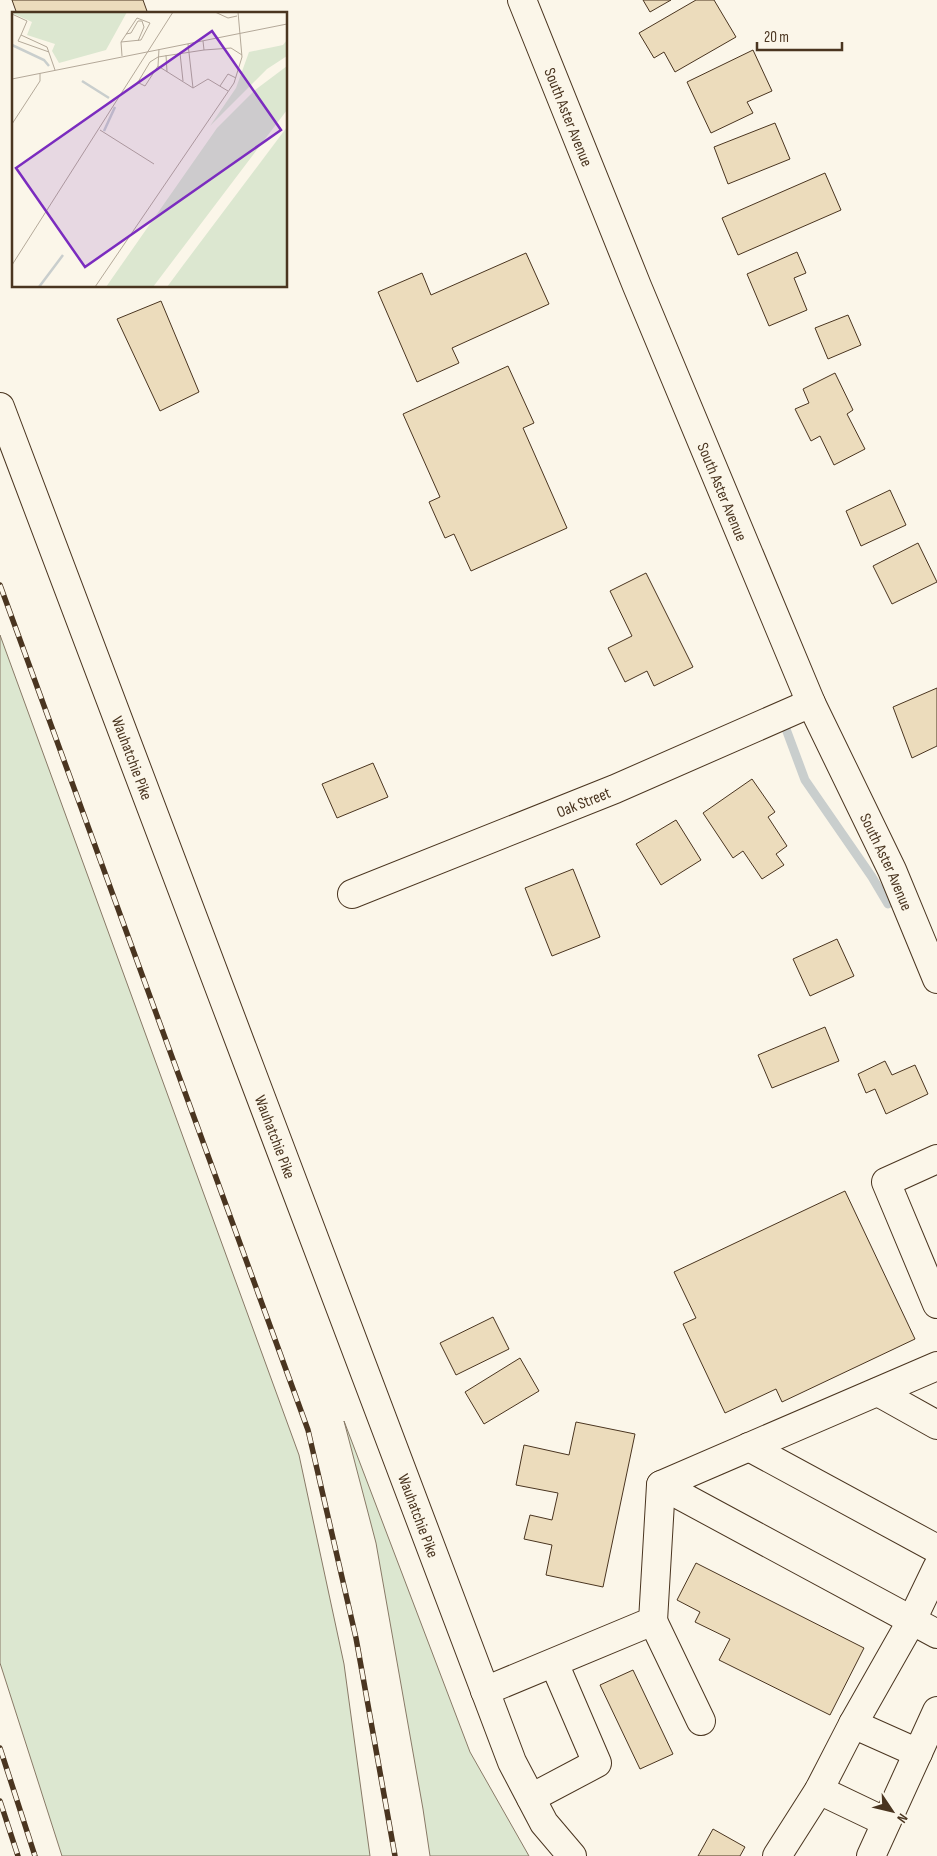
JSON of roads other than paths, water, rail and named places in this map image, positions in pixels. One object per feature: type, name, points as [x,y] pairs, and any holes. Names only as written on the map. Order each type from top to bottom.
[{"type":"street","name":"South Aster Avenue","points":[[522,0],[640,294],[811,703],[892,870],[937,979]]},
{"type":"street","name":"Wauhatchie Pike","points":[[0,407],[512,1762],[544,1823],[572,1856]]},
{"type":"street","name":"Oak Street","points":[[352,894],[615,789],[811,703]]},
{"type":"street","points":[[937,1159],[886,1182],[937,1304]]},
{"type":"street","points":[[661,1485],[937,1366]]},
{"type":"street","points":[[878,1392],[937,1426]]},
{"type":"street","points":[[749,1447],[937,1549]]},
{"type":"street","points":[[661,1485],[937,1634]]},
{"type":"street","points":[[661,1485],[653,1620],[701,1721]]},
{"type":"street","points":[[777,1856],[819,1790],[853,1724],[912,1620],[937,1568]]},
{"type":"street","points":[[485,1691],[653,1620]]},
{"type":"street","points":[[531,1798],[597,1763],[554,1663]]},
{"type":"street","points":[[871,1856],[937,1711]]},
{"type":"street","points":[[853,1724],[918,1753]]},
{"type":"street","points":[[819,1790],[886,1822]]},
{"type":"waterway","points":[[786,729],[805,780],[872,877],[888,904]]},
{"type":"railway","points":[[0,585],[308,1430],[356,1638],[395,1856]]},
{"type":"railway","points":[[0,1748],[35,1856]]},
{"type":"railway","points":[[0,1801],[18,1856]]}]
